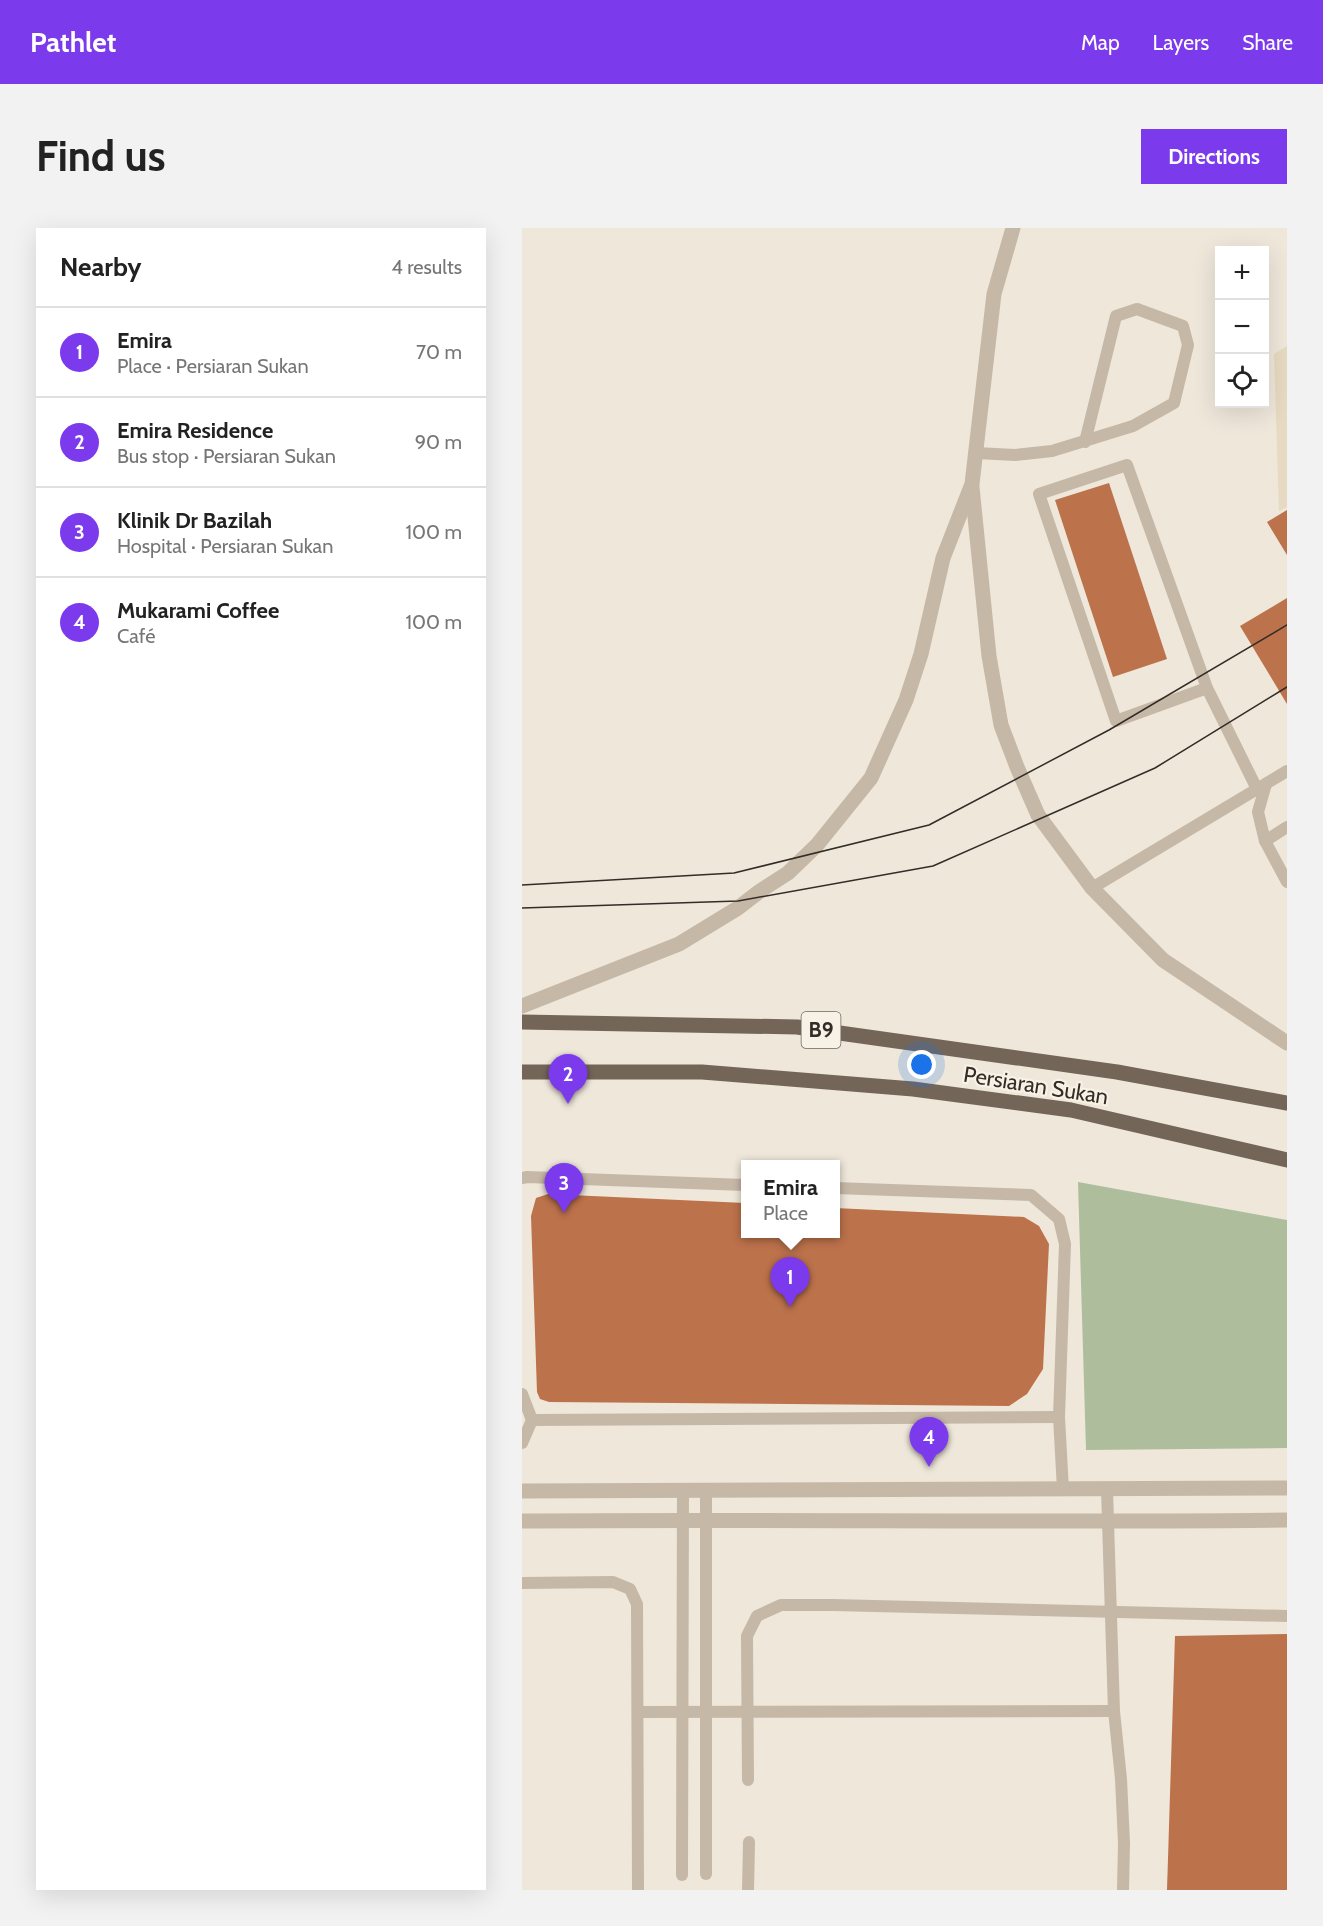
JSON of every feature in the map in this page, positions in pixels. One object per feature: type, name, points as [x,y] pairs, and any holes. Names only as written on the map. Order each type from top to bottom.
[{"type":"main road","name":"Persiaran Sukan","points":[[522,1022],[797,1027],[1117,1072],[1287,1103]]},
{"type":"main road","name":"Persiaran Sukan","points":[[522,1072],[702,1072],[913,1089],[1071,1110],[1287,1160]]},
{"type":"street","points":[[1012,228],[994,294],[972,484],[989,656],[1001,725],[1038,815],[1092,888],[1163,960],[1287,1043]]},
{"type":"street","points":[[522,1006],[679,944],[722,919],[788,873],[817,845],[871,778],[888,742],[906,700],[921,654],[943,558],[972,484]]},
{"type":"street","points":[[522,1491],[1287,1488]]},
{"type":"street","points":[[522,1521],[1287,1520]]},
{"type":"lane","points":[[976,453],[1015,455],[1052,451],[1085,442],[1133,426],[1174,403],[1188,345],[1183,326],[1137,309],[1116,316],[1085,442]]},
{"type":"lane","points":[[1207,688],[1116,722],[1039,494],[1127,465],[1207,688],[1262,786],[1258,812],[1264,841],[1287,882]]},
{"type":"lane","points":[[1092,888],[1287,771]]},
{"type":"lane","points":[[1264,841],[1287,827]]},
{"type":"lane","points":[[522,1178],[741,1185]]},
{"type":"lane","points":[[840,1188],[1031,1196],[1059,1219],[1065,1244],[1059,1417],[1063,1490]]},
{"type":"lane","points":[[522,1394],[532,1420],[522,1443]]},
{"type":"lane","points":[[532,1420],[1059,1417]]},
{"type":"lane","points":[[1107,1490],[1114,1711],[1121,1779],[1124,1890]]},
{"type":"lane","points":[[682,1875],[683,1491]]},
{"type":"lane","points":[[706,1491],[706,1874]]},
{"type":"lane","points":[[522,1582],[613,1582],[630,1589],[637,1604],[638,1890]]},
{"type":"lane","points":[[748,1780],[747,1636],[757,1616],[781,1605],[1287,1616]]},
{"type":"lane","points":[[638,1712],[1114,1711]]},
{"type":"lane","points":[[748,1890],[749,1842]]},
{"type":"green space","points":[[1078,1182],[1287,1220],[1287,1448],[1086,1450]]},
{"type":"shaded area","points":[[1287,346],[1287,507],[1279,511],[1274,354]]},
{"type":"building","points":[[1109,483],[1167,659],[1113,677],[1055,500]]},
{"type":"building","points":[[1287,510],[1287,555],[1267,522]]},
{"type":"building","points":[[1287,598],[1287,704],[1240,626]]},
{"type":"building","points":[[548,1194],[741,1203],[741,1238],[840,1238],[840,1208],[1024,1217],[1039,1226],[1049,1244],[1043,1369],[1027,1394],[1009,1406],[549,1402],[540,1399],[537,1392],[531,1216],[536,1198]]},
{"type":"building","points":[[1287,1634],[1287,1890],[1167,1890],[1175,1636]]},
{"type":"tram line","points":[[522,885],[734,873],[929,825],[1109,730],[1287,625]]},
{"type":"tram line","points":[[522,908],[738,901],[933,866],[1155,768],[1287,687]]},
{"type":"place","name":"Emira Residence","points":[[568,1104]]},
{"type":"place","name":"Klinik Dr Bazilah","points":[[564,1213]]},
{"type":"place","name":"Emira","points":[[790,1307]]},
{"type":"place","name":"Mukarami Coffee","points":[[929,1467]]}]
